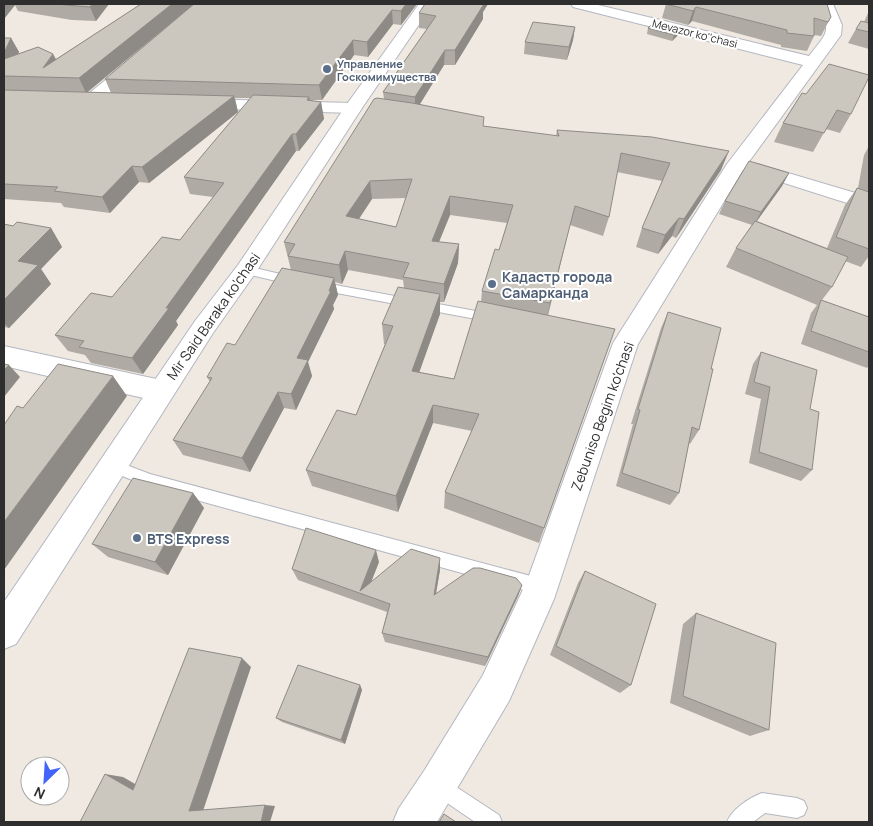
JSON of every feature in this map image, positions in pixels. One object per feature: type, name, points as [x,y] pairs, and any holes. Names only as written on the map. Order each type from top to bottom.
[{"type":"street","name":"Mir Said Baraka ko'chasi","points":[[4,632],[204,327],[359,109],[426,4]]},
{"type":"street","name":"Mevazor ko''chasi","points":[[578,4],[812,62]]},
{"type":"street","name":"Zebuniso Begim ko'chasi","points":[[413,822],[438,785],[496,688],[542,587],[621,342],[733,164],[833,35],[838,19]]},
{"type":"street","points":[[92,100],[152,49]]},
{"type":"street","points":[[72,100],[121,101]]},
{"type":"street","points":[[179,103],[359,109]]},
{"type":"street","points":[[733,164],[869,204]]},
{"type":"street","points":[[4,356],[161,391]]},
{"type":"lane","points":[[246,270],[500,320]]},
{"type":"lane","points":[[113,466],[149,480],[542,587]]},
{"type":"lane","points":[[438,785],[492,822]]},
{"type":"lane","points":[[737,822],[762,803],[797,808]]},
{"type":"building","points":[[56,4],[92,4],[90,7]]},
{"type":"building","points":[[141,4],[172,4],[79,78],[4,76],[4,59],[38,47],[53,54],[43,68]]},
{"type":"building","points":[[194,4],[406,4],[401,11],[392,10],[367,42],[353,40],[319,85],[105,79]]},
{"type":"building","points":[[425,4],[484,4],[455,50],[445,50],[415,97],[383,92],[436,16],[419,13]]},
{"type":"building","points":[[666,4],[827,4],[831,17],[828,22],[814,18],[814,36],[787,33],[787,30],[696,7],[693,11]]},
{"type":"building","points":[[861,21],[869,23],[869,32],[856,29]]},
{"type":"building","points":[[533,22],[575,27],[569,47],[525,42]]},
{"type":"building","points":[[653,23],[680,29],[674,35],[648,28]]},
{"type":"building","points":[[4,38],[11,38],[4,53]]},
{"type":"building","points":[[829,64],[869,75],[851,114],[837,110],[824,133],[783,123],[802,93],[806,94]]},
{"type":"building","points":[[4,90],[234,96],[142,167],[132,166],[102,197],[54,191],[58,187],[4,184]]},
{"type":"building","points":[[253,95],[309,97],[307,100],[321,102],[296,134],[292,134],[132,358],[79,347],[84,341],[55,335],[91,293],[112,297],[162,237],[180,240],[224,183],[184,177]]},
{"type":"building","points":[[374,99],[412,103],[484,117],[483,126],[559,136],[557,130],[652,137],[729,151],[684,219],[679,218],[665,235],[642,228],[670,163],[621,153],[609,217],[575,206],[550,303],[482,291],[495,249],[499,250],[513,205],[450,196],[432,241],[459,244],[444,284],[403,277],[409,263],[345,251],[339,265],[288,256],[295,244],[284,242]],"holes":[[[412,179],[396,227],[346,216],[370,181]]]},
{"type":"building","points":[[749,161],[789,173],[761,212],[725,201]]},
{"type":"building","points":[[857,188],[869,192],[869,249],[836,237]]},
{"type":"building","points":[[755,221],[848,257],[832,287],[736,248]]},
{"type":"building","points":[[17,222],[51,228],[18,261],[38,265],[4,300],[4,224],[13,226]]},
{"type":"building","points":[[282,268],[334,278],[329,291],[331,291],[297,358],[308,360],[291,394],[278,392],[242,458],[173,440],[212,378],[207,377],[227,343],[235,345]]},
{"type":"building","points":[[398,287],[440,294],[412,371],[454,379],[478,301],[615,329],[544,528],[445,492],[479,414],[433,405],[396,496],[306,470],[337,410],[356,415],[393,326],[382,324]]},
{"type":"building","points":[[821,300],[869,317],[869,352],[811,331]]},
{"type":"building","points":[[668,312],[721,328],[699,430],[692,427],[679,493],[622,473],[640,410],[638,409]]},
{"type":"building","points":[[761,352],[817,370],[810,409],[819,412],[812,470],[759,452],[770,387],[754,382]]},
{"type":"building","points":[[58,364],[113,376],[4,522],[4,425],[17,406],[23,408]]},
{"type":"building","points":[[133,478],[193,493],[155,562],[92,544]]},
{"type":"building","points":[[306,528],[376,550],[360,591],[411,549],[440,558],[434,595],[473,568],[480,568],[516,578],[522,585],[488,657],[382,633],[390,604],[292,569]]},
{"type":"building","points":[[585,571],[656,604],[631,685],[556,646]]},
{"type":"building","points":[[696,613],[776,643],[769,730],[683,696]]},
{"type":"building","points":[[189,648],[242,658],[189,811],[265,805],[261,822],[80,822],[105,774],[133,790]]},
{"type":"building","points":[[298,665],[360,685],[341,740],[276,718]]},
{"type":"building","points":[[444,814],[456,822],[439,822]]},
{"type":"place","name":"Управление Госкомимущества","points":[[327,69]]},
{"type":"place","name":"Кадастр города Самарканда","points":[[492,284]]},
{"type":"place","name":"BTS Express","points":[[137,538]]}]
